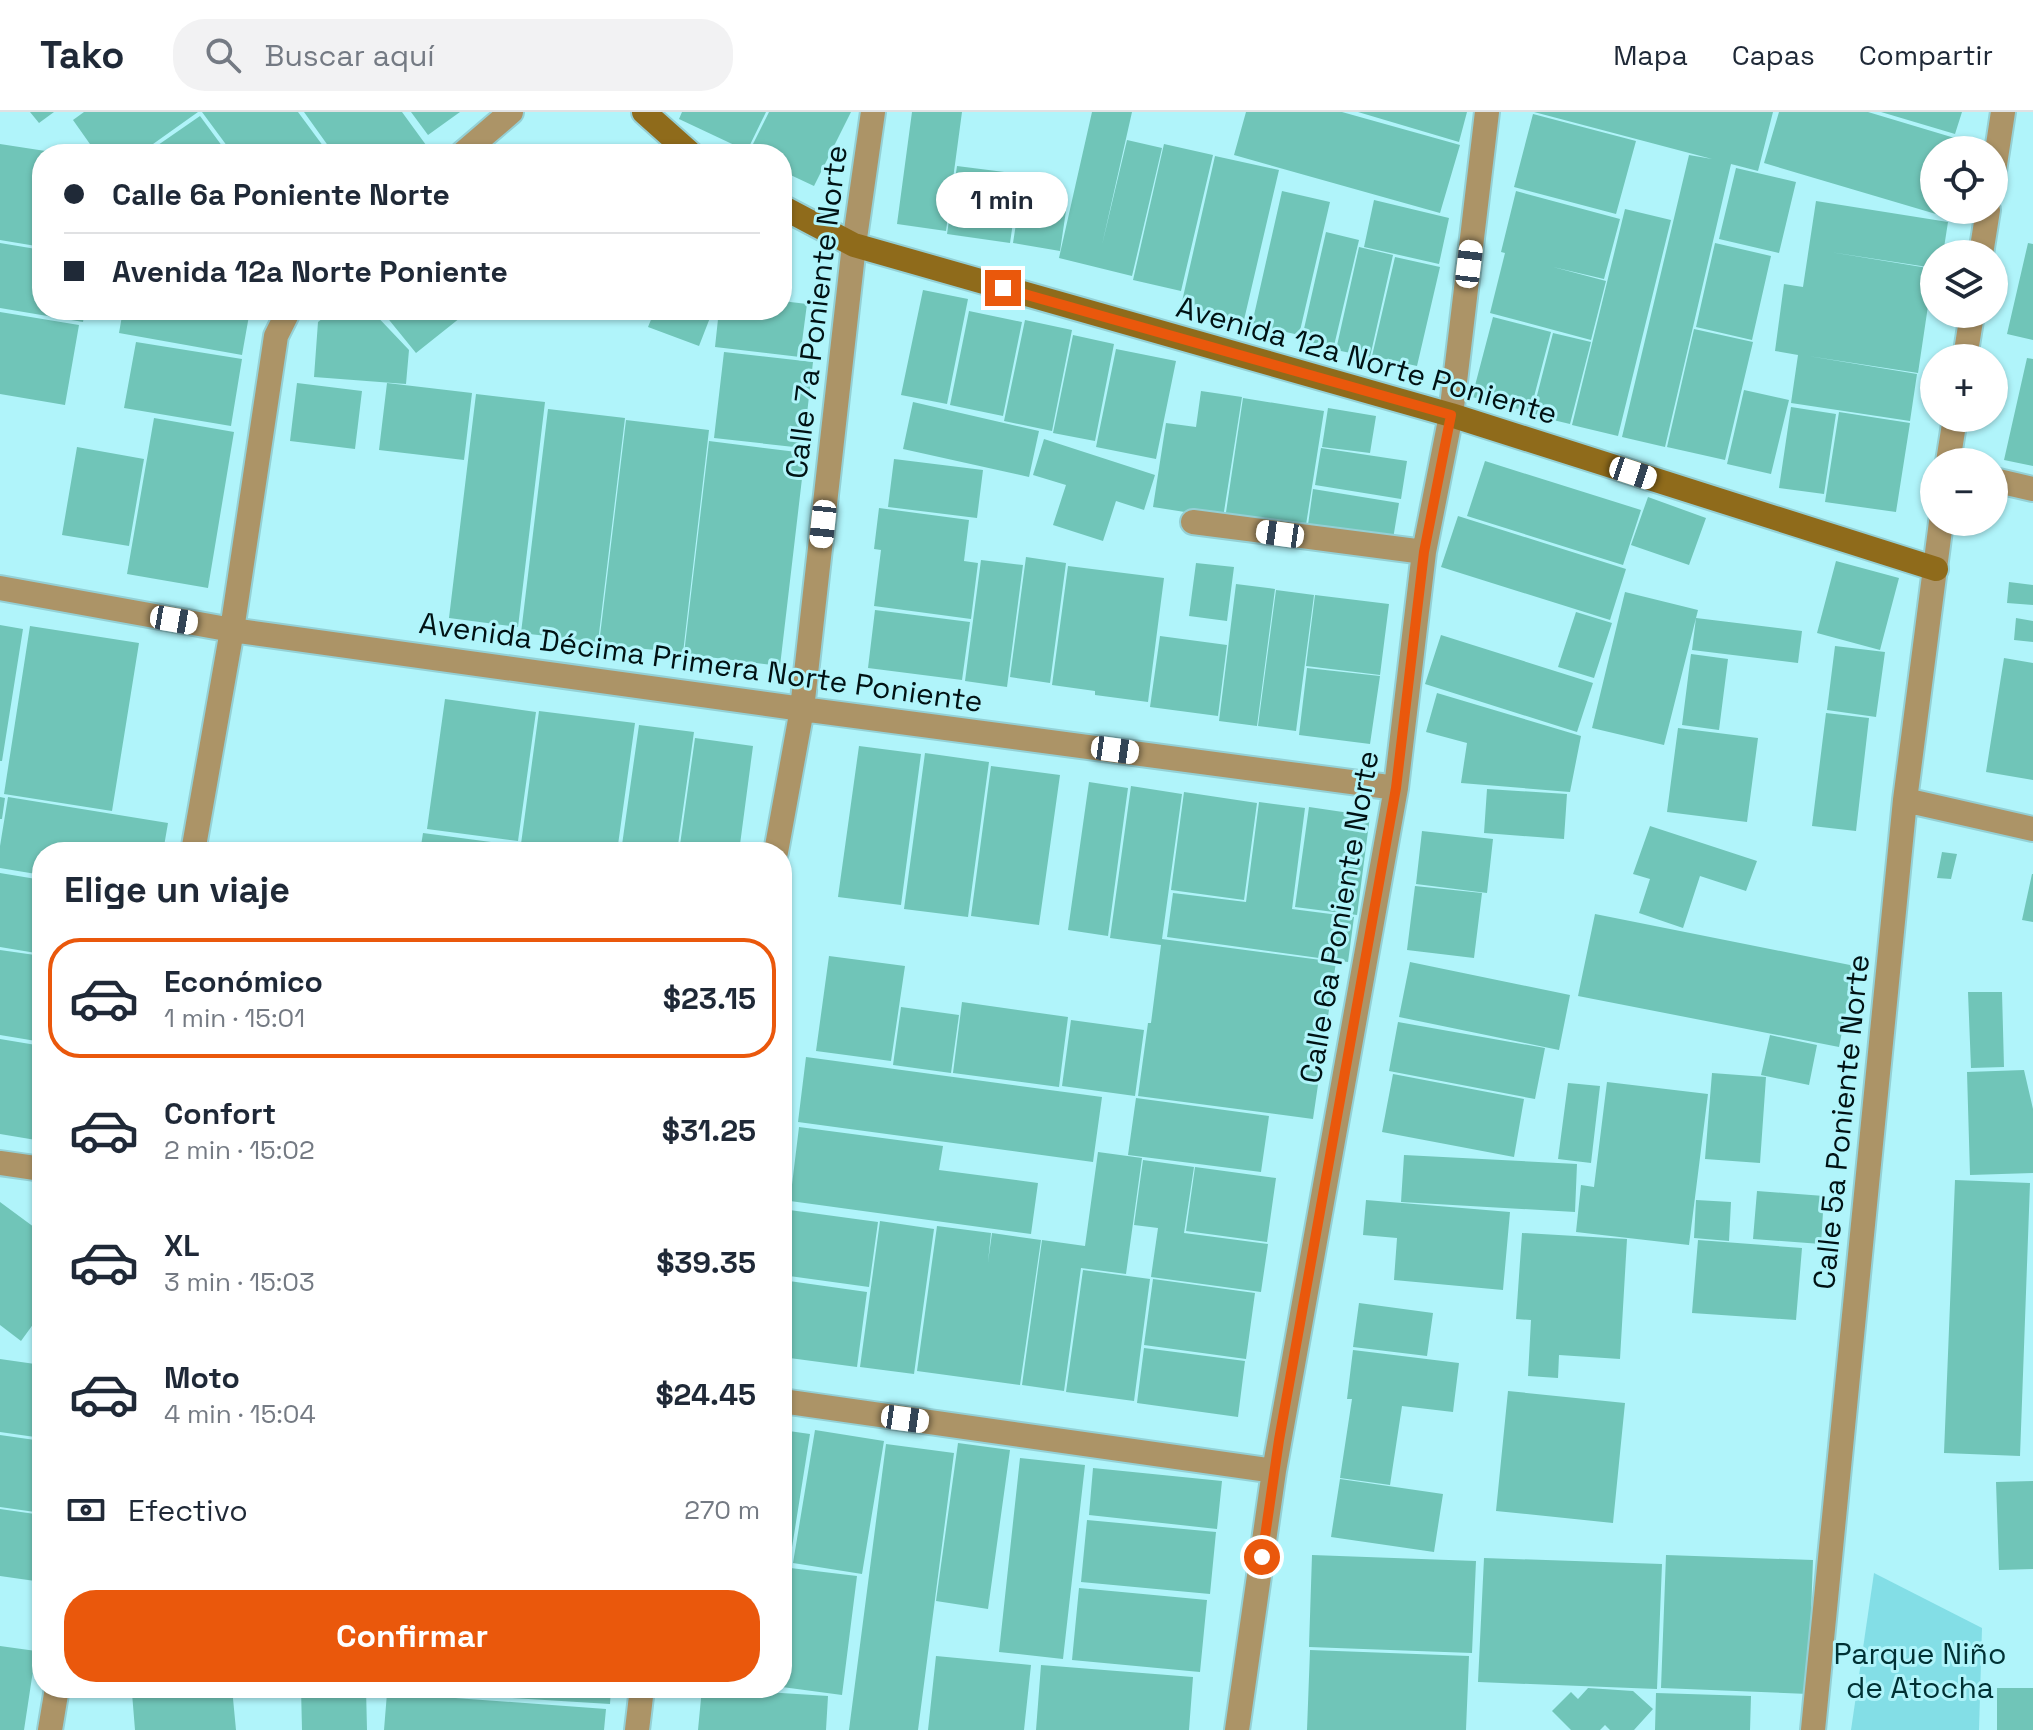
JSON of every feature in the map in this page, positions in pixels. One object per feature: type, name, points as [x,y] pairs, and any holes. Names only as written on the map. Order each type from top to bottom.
[{"type":"street","points":[[474,144],[511,112]]},
{"type":"street","points":[[644,112],[680,144]]},
{"type":"street","name":"Calle 7a Poniente Norte","points":[[778,842],[802,709],[854,245],[873,112]]},
{"type":"street","name":"Calle 6a Poniente Norte","points":[[1237,1730],[1274,1471],[1396,788],[1424,552],[1451,415],[1487,112]]},
{"type":"street","points":[[1999,136],[2003,112]]},
{"type":"street","name":"Avenida 12a Norte Poniente","points":[[792,212],[854,245],[1451,415],[1936,569]]},
{"type":"street","points":[[195,842],[232,630],[276,336],[284,320]]},
{"type":"street","points":[[2008,483],[2033,489]]},
{"type":"street","points":[[1193,522],[1424,552]]},
{"type":"street","name":"Calle 5a Poniente Norte","points":[[1813,1730],[1905,800],[1940,536]]},
{"type":"street","name":"Avenida Décima Primera Norte Poniente","points":[[0,588],[232,630],[1396,788]]},
{"type":"street","points":[[1905,800],[2033,829]]},
{"type":"street","points":[[0,1163],[32,1168]]},
{"type":"street","points":[[792,1402],[1274,1471]]},
{"type":"street","points":[[50,1730],[55,1698]]},
{"type":"street","points":[[637,1730],[641,1698]]},
{"type":"green space","name":"Parque Niño de Atocha","points":[[1874,1573],[1982,1628],[1979,1730],[1851,1730]]},
{"type":"building","points":[[30,112],[54,112],[39,123]]},
{"type":"building","points":[[84,112],[198,112],[153,144],[90,144],[73,120]]},
{"type":"building","points":[[202,112],[298,112],[322,144],[226,144]]},
{"type":"building","points":[[304,112],[402,112],[425,144],[327,144]]},
{"type":"building","points":[[411,112],[460,112],[428,135]]},
{"type":"building","points":[[682,112],[766,112],[750,144],[732,144],[679,119]]},
{"type":"building","points":[[769,112],[851,112],[814,186],[792,176],[792,144],[753,144]]},
{"type":"building","points":[[912,112],[962,112],[946,231],[897,224]]},
{"type":"building","points":[[1092,112],[1132,112],[1102,245],[1127,140],[1162,148],[1132,276],[1059,258]]},
{"type":"building","points":[[1246,112],[1342,112],[1460,145],[1440,213],[1234,155]]},
{"type":"building","points":[[1358,112],[1467,112],[1459,142]]},
{"type":"building","points":[[1534,112],[1773,112],[1758,171],[1731,164],[1665,447],[1622,437],[1689,155],[1712,159]]},
{"type":"building","points":[[1779,112],[1868,112],[1948,136],[1920,136],[1920,209],[1764,163]]},
{"type":"building","points":[[1881,112],[1962,112],[1955,134]]},
{"type":"building","points":[[1533,114],[1636,141],[1616,214],[1514,187]]},
{"type":"building","points":[[200,116],[221,144],[159,144]]},
{"type":"building","points":[[0,144],[32,149],[32,245],[0,240]]},
{"type":"building","points":[[1164,144],[1213,155],[1181,291],[1133,280]]},
{"type":"building","points":[[1215,156],[1279,170],[1244,320],[1181,306]]},
{"type":"building","points":[[957,166],[1020,174],[1010,243],[947,234]]},
{"type":"building","points":[[1736,168],[1796,182],[1779,253],[1719,239]]},
{"type":"building","points":[[1282,191],[1330,202],[1299,335],[1252,324]]},
{"type":"building","points":[[1516,191],[1620,219],[1604,279],[1553,267],[1606,281],[1591,340],[1490,313]]},
{"type":"building","points":[[1020,198],[1067,204],[1060,251],[1013,243]]},
{"type":"building","points":[[1374,200],[1449,218],[1439,264],[1364,247]]},
{"type":"building","points":[[1816,201],[1920,218],[1920,224],[1948,224],[1945,240],[1920,240],[1920,266],[1830,252],[1920,267],[1920,328],[1925,328],[1918,373],[1808,356],[1917,374],[1910,421],[1791,403],[1798,355],[1775,351],[1784,284],[1803,287]]},
{"type":"building","points":[[1625,209],[1671,220],[1618,436],[1572,425]]},
{"type":"building","points":[[1326,232],[1359,240],[1333,350],[1301,342]]},
{"type":"building","points":[[0,243],[32,248],[32,313],[0,308]]},
{"type":"building","points":[[1715,243],[1771,256],[1752,340],[1696,327]]},
{"type":"building","points":[[2028,243],[2033,244],[2033,340],[2007,334]]},
{"type":"building","points":[[1359,247],[1393,255],[1370,357],[1336,350]]},
{"type":"building","points":[[1395,257],[1440,267],[1417,366],[1372,356]]},
{"type":"building","points":[[923,290],[968,299],[947,404],[901,395]]},
{"type":"building","points":[[792,302],[807,304],[800,357],[715,347],[718,320],[792,320]]},
{"type":"building","points":[[969,311],[1022,322],[1003,416],[950,405]]},
{"type":"building","points":[[0,312],[32,317],[32,320],[79,325],[65,405],[0,394]]},
{"type":"building","points":[[1493,317],[1551,332],[1530,412],[1472,397]]},
{"type":"building","points":[[121,320],[248,320],[242,355],[119,333]]},
{"type":"building","points":[[380,320],[409,350],[406,384],[314,377],[318,322]]},
{"type":"building","points":[[389,320],[457,320],[416,353]]},
{"type":"building","points":[[651,320],[709,320],[699,346],[648,327]]},
{"type":"building","points":[[1025,320],[1072,330],[1052,431],[1004,421]]},
{"type":"building","points":[[1694,329],[1753,342],[1725,460],[1667,447]]},
{"type":"building","points":[[1553,333],[1591,342],[1570,424],[1532,415]]},
{"type":"building","points":[[1073,335],[1114,344],[1095,441],[1053,433]]},
{"type":"building","points":[[136,342],[242,359],[231,426],[124,408]]},
{"type":"building","points":[[1116,349],[1176,361],[1156,459],[1096,447]]},
{"type":"building","points":[[724,352],[813,362],[803,448],[714,438]]},
{"type":"building","points":[[2027,358],[2033,359],[2033,466],[2008,461],[2007,448]]},
{"type":"building","points":[[297,383],[362,391],[355,449],[290,441]]},
{"type":"building","points":[[387,383],[472,393],[464,460],[379,450]]},
{"type":"building","points":[[1744,390],[1789,400],[1771,474],[1727,464]]},
{"type":"building","points":[[1201,391],[1242,397],[1223,518],[1153,507],[1166,423],[1196,427]]},
{"type":"building","points":[[476,394],[545,402],[518,627],[449,618]]},
{"type":"building","points":[[1243,398],[1324,411],[1305,531],[1225,519]]},
{"type":"building","points":[[913,402],[1039,431],[1029,477],[903,449]]},
{"type":"building","points":[[1791,407],[1836,414],[1824,494],[1779,488]]},
{"type":"building","points":[[1328,408],[1376,416],[1370,453],[1322,447]]},
{"type":"building","points":[[548,409],[625,418],[598,642],[521,633]]},
{"type":"building","points":[[1839,412],[1910,423],[1896,512],[1825,502]]},
{"type":"building","points":[[154,418],[234,432],[208,588],[127,574]]},
{"type":"building","points":[[626,420],[709,430],[683,653],[599,644]]},
{"type":"building","points":[[1044,439],[1155,475],[1144,510],[1116,501],[1103,541],[1053,525],[1066,485],[1033,475]]},
{"type":"building","points":[[709,441],[805,453],[780,666],[684,654]]},
{"type":"building","points":[[77,447],[144,459],[129,546],[62,535]]},
{"type":"building","points":[[1321,448],[1407,461],[1401,499],[1315,485]]},
{"type":"building","points":[[894,459],[983,470],[977,518],[888,507]]},
{"type":"building","points":[[1485,461],[1641,510],[1623,565],[1467,516]]},
{"type":"building","points":[[1313,489],[1399,503],[1392,545],[1307,532]]},
{"type":"building","points":[[1648,497],[1706,518],[1689,565],[1631,545]]},
{"type":"building","points":[[879,508],[969,520],[964,561],[978,563],[971,619],[874,606],[881,550],[874,549]]},
{"type":"building","points":[[1458,516],[1626,569],[1610,620],[1441,567]]},
{"type":"building","points":[[1026,557],[1066,563],[1050,683],[1010,677]]},
{"type":"building","points":[[981,560],[1023,565],[1007,687],[965,681]]},
{"type":"building","points":[[1836,561],[1899,578],[1880,650],[1817,633]]},
{"type":"building","points":[[1196,563],[1234,567],[1227,621],[1189,616]]},
{"type":"building","points":[[1068,566],[1164,578],[1148,702],[1052,685]]},
{"type":"building","points":[[2009,582],[2033,585],[2033,605],[2007,603]]},
{"type":"building","points":[[1236,584],[1275,589],[1257,726],[1219,721]]},
{"type":"building","points":[[1276,590],[1314,595],[1296,731],[1258,726]]},
{"type":"building","points":[[1625,592],[1698,610],[1664,745],[1592,728]]},
{"type":"building","points":[[1315,595],[1389,604],[1380,675],[1306,666]]},
{"type":"building","points":[[875,610],[970,622],[962,680],[868,668]]},
{"type":"building","points":[[1576,612],[1612,623],[1594,678],[1558,667]]},
{"type":"building","points":[[1696,618],[1802,631],[1798,663],[1692,650]]},
{"type":"building","points":[[2016,618],[2033,621],[2033,642],[2014,640]]},
{"type":"building","points":[[0,625],[23,629],[2,761],[0,761]]},
{"type":"building","points":[[30,626],[139,643],[112,811],[4,794]]},
{"type":"building","points":[[1441,635],[1593,683],[1577,732],[1425,684]]},
{"type":"building","points":[[1160,636],[1227,645],[1218,716],[1150,707]]},
{"type":"building","points":[[1835,646],[1885,652],[1876,717],[1827,710]]},
{"type":"building","points":[[1691,654],[1728,659],[1719,730],[1682,725]]},
{"type":"building","points":[[2004,658],[2033,663],[2033,780],[1986,772]]},
{"type":"building","points":[[1307,668],[1380,676],[1370,744],[1299,735]]},
{"type":"building","points":[[1437,693],[1581,736],[1570,792],[1461,783],[1467,743],[1426,732]]},
{"type":"building","points":[[445,699],[536,712],[518,841],[427,829]]},
{"type":"building","points":[[539,711],[635,723],[618,842],[521,842]]},
{"type":"building","points":[[1826,713],[1869,718],[1856,831],[1812,826]]},
{"type":"building","points":[[639,725],[694,732],[678,842],[622,842]]},
{"type":"building","points":[[1678,728],[1758,738],[1747,822],[1667,812]]},
{"type":"building","points":[[695,738],[753,746],[740,842],[680,842]]},
{"type":"building","points":[[859,746],[921,754],[901,905],[838,897]]},
{"type":"building","points":[[925,753],[989,762],[968,917],[904,909]]},
{"type":"building","points":[[991,766],[1060,775],[1039,925],[971,916]]},
{"type":"building","points":[[1089,782],[1128,788],[1108,936],[1068,930]]},
{"type":"building","points":[[1131,786],[1182,794],[1162,939],[1336,962],[1313,1119],[1138,1096],[1161,945],[1110,938]]},
{"type":"building","points":[[1487,789],[1567,794],[1564,839],[1484,833]]},
{"type":"building","points":[[1184,792],[1257,803],[1244,900],[1171,890]]},
{"type":"building","points":[[0,797],[5,798],[2,819],[0,819]]},
{"type":"building","points":[[8,797],[168,823],[165,842],[32,842],[32,873],[0,868],[0,846]]},
{"type":"building","points":[[1259,802],[1305,808],[1292,909],[1354,917],[1348,962],[1167,937],[1173,893],[1246,902]]},
{"type":"building","points":[[1309,807],[1370,816],[1357,915],[1295,907]]},
{"type":"building","points":[[1650,826],[1757,861],[1746,891],[1700,876],[1683,928],[1639,913],[1650,879],[1633,874]]},
{"type":"building","points":[[1422,831],[1493,839],[1487,893],[1416,884]]},
{"type":"building","points":[[423,833],[491,842],[422,842]]},
{"type":"building","points":[[1942,852],[1957,854],[1951,879],[1937,878]]},
{"type":"building","points":[[0,873],[32,878],[32,952],[0,947]]},
{"type":"building","points":[[2033,874],[2033,922],[2022,920]]},
{"type":"building","points":[[1415,886],[1482,893],[1474,958],[1407,950]]},
{"type":"building","points":[[1595,914],[1855,966],[1839,1047],[1578,996]]},
{"type":"building","points":[[0,950],[32,955],[32,1040],[0,1035]]},
{"type":"building","points":[[829,956],[905,966],[891,1061],[816,1051]]},
{"type":"building","points":[[1410,962],[1570,995],[1559,1050],[1399,1017]]},
{"type":"building","points":[[1968,992],[2002,992],[2004,1067],[1971,1068]]},
{"type":"building","points":[[962,1002],[1068,1017],[1059,1087],[953,1073]]},
{"type":"building","points":[[901,1007],[959,1015],[951,1073],[893,1065]]},
{"type":"building","points":[[1071,1020],[1144,1030],[1135,1096],[1062,1086]]},
{"type":"building","points":[[1398,1022],[1545,1048],[1535,1099],[1389,1071]]},
{"type":"building","points":[[1770,1035],[1817,1045],[1809,1085],[1761,1075]]},
{"type":"building","points":[[0,1039],[32,1044],[32,1139],[0,1134]]},
{"type":"building","points":[[806,1057],[1102,1097],[1093,1162],[798,1122]]},
{"type":"building","points":[[2024,1070],[2033,1109],[2033,1173],[1970,1175],[1967,1072]]},
{"type":"building","points":[[1712,1073],[1766,1077],[1760,1163],[1705,1159]]},
{"type":"building","points":[[1393,1074],[1524,1099],[1514,1157],[1382,1132]]},
{"type":"building","points":[[1607,1082],[1708,1094],[1689,1245],[1576,1232],[1581,1185],[1594,1187]]},
{"type":"building","points":[[1568,1083],[1600,1086],[1591,1163],[1558,1159]]},
{"type":"building","points":[[1136,1098],[1269,1116],[1261,1172],[1128,1155]]},
{"type":"building","points":[[799,1127],[943,1146],[939,1170],[1038,1183],[1031,1234],[792,1201]]},
{"type":"building","points":[[1098,1152],[1142,1158],[1126,1274],[1081,1268],[1064,1391],[1022,1385],[1042,1240],[1085,1246]]},
{"type":"building","points":[[1404,1155],[1577,1164],[1575,1212],[1401,1202]]},
{"type":"building","points":[[1143,1160],[1194,1167],[1184,1233],[1268,1244],[1261,1292],[1151,1277],[1158,1228],[1134,1225]]},
{"type":"building","points":[[1195,1167],[1276,1178],[1267,1242],[1186,1231]]},
{"type":"building","points":[[1955,1180],[2030,1183],[2020,1456],[1944,1453]]},
{"type":"building","points":[[1757,1191],[1824,1196],[1821,1244],[1753,1239]]},
{"type":"building","points":[[1366,1200],[1510,1212],[1503,1290],[1394,1280],[1397,1238],[1363,1235]]},
{"type":"building","points":[[1696,1200],[1731,1202],[1729,1241],[1694,1238]]},
{"type":"building","points":[[0,1202],[32,1226],[32,1326],[21,1341],[0,1325]]},
{"type":"building","points":[[792,1210],[878,1222],[869,1287],[792,1276]]},
{"type":"building","points":[[880,1221],[934,1229],[914,1374],[860,1367]]},
{"type":"building","points":[[937,1226],[991,1233],[988,1262],[992,1233],[1041,1240],[1020,1385],[917,1371]]},
{"type":"building","points":[[1522,1233],[1627,1239],[1620,1359],[1559,1355],[1558,1378],[1528,1376],[1531,1320],[1516,1319]]},
{"type":"building","points":[[1698,1240],[1802,1248],[1796,1320],[1692,1313]]},
{"type":"building","points":[[1083,1270],[1150,1279],[1134,1401],[1066,1392]]},
{"type":"building","points":[[1153,1279],[1255,1293],[1246,1359],[1144,1345]]},
{"type":"building","points":[[792,1281],[867,1292],[857,1367],[792,1358]]},
{"type":"building","points":[[1359,1303],[1433,1313],[1427,1356],[1353,1347]]},
{"type":"building","points":[[1144,1348],[1245,1361],[1238,1417],[1137,1403]]},
{"type":"building","points":[[1353,1350],[1459,1363],[1453,1412],[1402,1406],[1390,1485],[1340,1478],[1352,1399],[1347,1399]]},
{"type":"building","points":[[0,1359],[32,1364],[32,1437],[0,1432]]},
{"type":"building","points":[[1508,1391],[1625,1403],[1613,1523],[1496,1511]]},
{"type":"building","points":[[815,1430],[884,1441],[862,1574],[793,1563]]},
{"type":"building","points":[[792,1431],[810,1434],[792,1547]]},
{"type":"building","points":[[0,1435],[32,1440],[32,1512],[0,1507]]},
{"type":"building","points":[[958,1443],[1010,1450],[988,1609],[936,1601]]},
{"type":"building","points":[[886,1444],[954,1453],[918,1730],[849,1730]]},
{"type":"building","points":[[1020,1458],[1085,1465],[1063,1659],[999,1652]]},
{"type":"building","points":[[1093,1468],[1222,1481],[1217,1529],[1089,1515]]},
{"type":"building","points":[[1340,1479],[1443,1494],[1434,1552],[1331,1537]]},
{"type":"building","points":[[2033,1481],[2033,1569],[1999,1570],[1996,1482]]},
{"type":"building","points":[[0,1509],[32,1514],[32,1581],[0,1576]]},
{"type":"building","points":[[1087,1520],[1216,1532],[1210,1594],[1081,1582]]},
{"type":"building","points":[[1312,1555],[1476,1561],[1472,1653],[1309,1647]]},
{"type":"building","points":[[1666,1555],[1813,1560],[1808,1694],[1661,1688]]},
{"type":"building","points":[[1484,1558],[1662,1564],[1657,1689],[1478,1682]]},
{"type":"building","points":[[792,1568],[857,1576],[842,1695],[792,1688]]},
{"type":"building","points":[[1079,1588],[1207,1600],[1200,1672],[1072,1660]]},
{"type":"building","points":[[0,1646],[32,1650],[32,1677],[24,1730],[0,1730]]},
{"type":"building","points":[[1310,1650],[1469,1656],[1466,1730],[1307,1730]]},
{"type":"building","points":[[936,1656],[1031,1665],[1024,1730],[928,1730]]},
{"type":"building","points":[[1041,1665],[1193,1677],[1189,1730],[1036,1730]]},
{"type":"building","points":[[1588,1688],[1633,1691],[1653,1709],[1634,1730],[1610,1730],[1605,1725],[1600,1730],[1571,1730],[1552,1711],[1571,1692],[1578,1699]]},
{"type":"building","points":[[1997,1688],[2033,1688],[2033,1730],[1997,1730]]},
{"type":"building","points":[[1656,1693],[1751,1696],[1750,1730],[1655,1730]]},
{"type":"building","points":[[792,1694],[828,1696],[826,1730],[698,1730],[701,1698],[792,1698]]},
{"type":"building","points":[[132,1698],[233,1698],[236,1730],[135,1730]]},
{"type":"building","points":[[301,1698],[366,1698],[367,1730],[302,1730]]},
{"type":"building","points":[[387,1698],[455,1698],[606,1709],[604,1730],[384,1730]]},
{"type":"building","points":[[512,1698],[610,1698],[610,1704]]},
{"type":"route","points":[[1003,288],[1451,415],[1424,552],[1396,788],[1279,1440],[1262,1557]]}]
